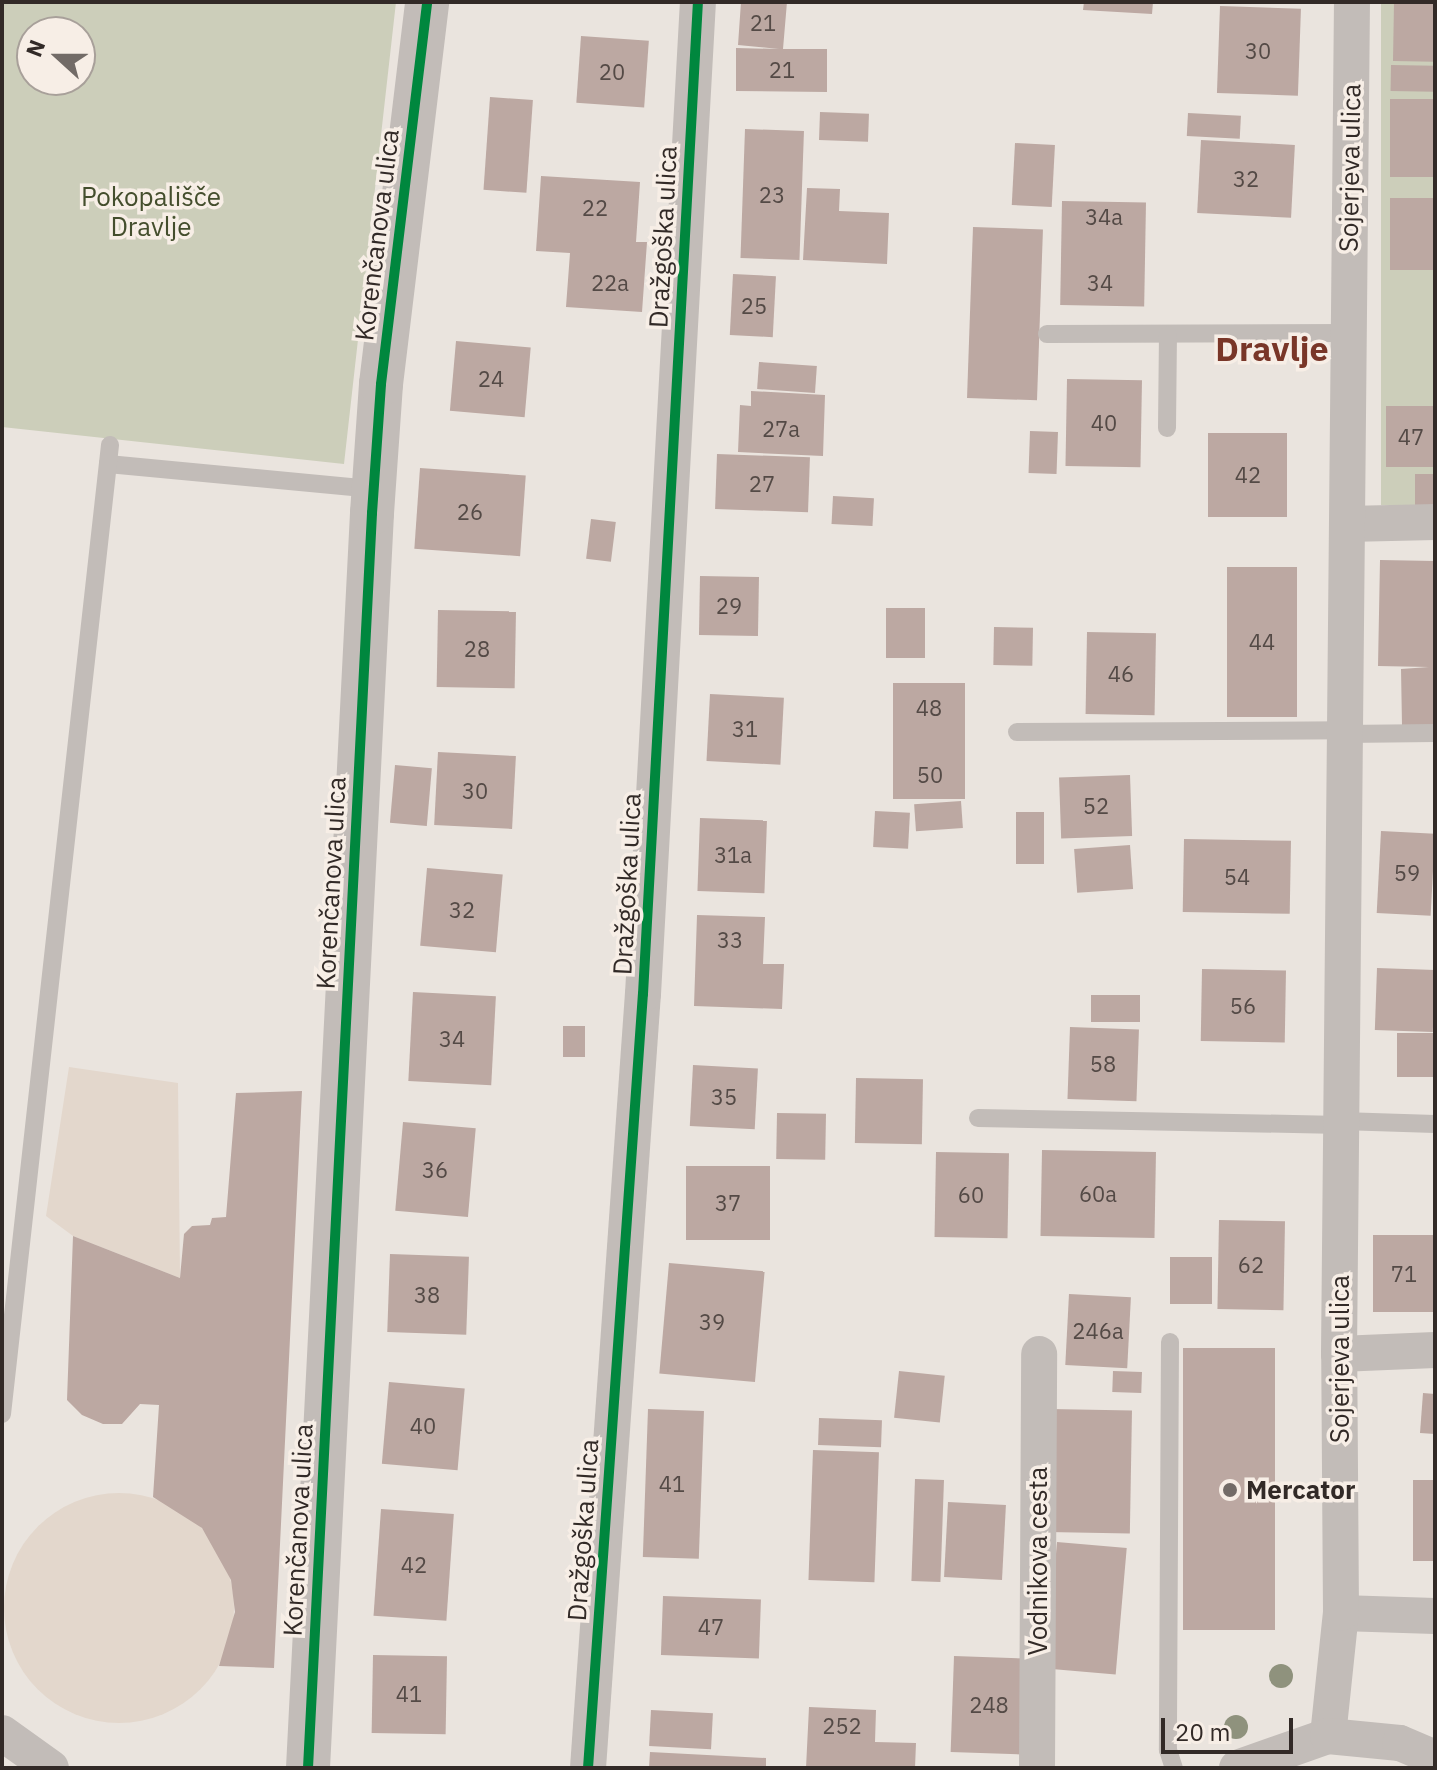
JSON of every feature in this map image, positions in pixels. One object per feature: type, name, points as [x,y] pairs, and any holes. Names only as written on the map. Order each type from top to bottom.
[{"type":"street","name":"Korenčanova ulica","points":[[308,1768],[381,384],[427,2]]},
{"type":"street","name":"Dražgoška ulica","points":[[588,1768],[644,978],[698,2]]},
{"type":"street","name":"Sojerjeva ulica","points":[[1328,1736],[1341,1613],[1339,1354],[1352,2]]},
{"type":"street","points":[[1347,524],[1435,522]]},
{"type":"street","points":[[1339,1354],[1435,1350]]},
{"type":"street","name":"Vodnikova cesta","points":[[1037,1768],[1039,1354]]},
{"type":"street","points":[[1341,1613],[1435,1616]]},
{"type":"street","points":[[2,1733],[51,1768]]},
{"type":"street","points":[[1237,1768],[1328,1736],[1400,1743],[1435,1758]]},
{"type":"lane","points":[[1047,334],[1348,333]]},
{"type":"lane","points":[[1167,428],[1168,335]]},
{"type":"lane","points":[[2,1414],[110,445]]},
{"type":"lane","points":[[108,464],[374,489]]},
{"type":"lane","points":[[1017,732],[1435,733]]},
{"type":"lane","points":[[978,1118],[1435,1124]]},
{"type":"lane","points":[[1170,1342],[1168,1750],[1174,1768]]},
{"type":"green space","name":"Pokopališče Dravlje","points":[[2,2],[396,2],[344,464],[2,427]]},
{"type":"green space","points":[[1381,2],[1435,2],[1435,505],[1381,505]]},
{"type":"shaded area","points":[[69,1067],[178,1083],[180,1278],[73,1236],[46,1216]]},
{"type":"shaded area","points":[[119,1493],[141,1495],[163,1502],[200,1527],[225,1564],[232,1586],[232,1630],[225,1652],[200,1689],[163,1714],[141,1721],[119,1723],[97,1721],[75,1714],[38,1689],[13,1652],[6,1630],[4,1608],[6,1586],[13,1564],[38,1527],[75,1502],[97,1495]]},
{"type":"building","points":[[741,2],[787,2],[783,49],[827,49],[827,92],[736,91],[736,48],[779,49],[738,45]]},
{"type":"building","points":[[1084,2],[1153,2],[1152,14],[1083,10]]},
{"type":"building","points":[[1394,3],[1435,4],[1434,62],[1393,61]]},
{"type":"building","points":[[1220,6],[1301,9],[1298,96],[1217,93]]},
{"type":"building","points":[[581,36],[649,41],[644,108],[576,103]]},
{"type":"building","points":[[1391,65],[1435,66],[1435,92],[1391,91]]},
{"type":"building","points":[[490,97],[533,100],[526,193],[484,190]]},
{"type":"building","points":[[1390,99],[1435,99],[1435,177],[1390,177]]},
{"type":"building","points":[[820,112],[869,114],[868,142],[819,140]]},
{"type":"building","points":[[1188,113],[1241,116],[1240,139],[1187,136]]},
{"type":"building","points":[[745,129],[804,131],[799,260],[740,258]]},
{"type":"building","points":[[1201,140],[1295,145],[1291,218],[1197,213]]},
{"type":"building","points":[[1015,143],[1055,145],[1052,207],[1012,205]]},
{"type":"building","points":[[541,176],[640,182],[636,242],[647,242],[642,312],[566,307],[570,253],[536,251]]},
{"type":"building","points":[[807,188],[840,189],[839,211],[889,213],[887,264],[803,260]]},
{"type":"building","points":[[1390,198],[1435,198],[1435,270],[1390,270]]},
{"type":"building","points":[[1062,201],[1146,202],[1144,306],[1060,305]]},
{"type":"building","points":[[973,227],[1043,229],[1037,400],[967,398]]},
{"type":"building","points":[[733,274],[776,276],[773,337],[730,335]]},
{"type":"building","points":[[456,341],[531,348],[525,417],[450,411]]},
{"type":"building","points":[[759,362],[817,366],[815,393],[757,389]]},
{"type":"building","points":[[1067,379],[1142,380],[1140,467],[1065,466]]},
{"type":"building","points":[[751,391],[825,395],[823,456],[738,452],[740,405],[751,406]]},
{"type":"building","points":[[1386,406],[1435,406],[1435,467],[1386,467]]},
{"type":"building","points":[[1030,431],[1058,432],[1057,474],[1029,473]]},
{"type":"building","points":[[1208,433],[1287,433],[1287,517],[1208,517]]},
{"type":"building","points":[[717,454],[810,457],[808,512],[715,509]]},
{"type":"building","points":[[420,468],[526,475],[520,556],[414,549]]},
{"type":"building","points":[[1415,474],[1435,474],[1435,511],[1415,511]]},
{"type":"building","points":[[833,496],[874,498],[872,526],[832,524]]},
{"type":"building","points":[[591,519],[616,522],[611,562],[586,559]]},
{"type":"building","points":[[1380,560],[1435,561],[1435,725],[1402,726],[1401,669],[1429,667],[1378,666]]},
{"type":"building","points":[[1227,567],[1297,567],[1297,717],[1227,717]]},
{"type":"building","points":[[700,576],[759,577],[758,636],[699,635]]},
{"type":"building","points":[[886,608],[925,608],[925,658],[886,658]]},
{"type":"building","points":[[438,610],[516,611],[515,688],[437,687]]},
{"type":"building","points":[[994,627],[1033,628],[1032,666],[993,665]]},
{"type":"building","points":[[1087,632],[1156,633],[1155,715],[1086,714]]},
{"type":"building","points":[[893,683],[965,683],[965,799],[893,799]]},
{"type":"building","points":[[710,694],[784,698],[780,765],[706,761]]},
{"type":"building","points":[[438,752],[516,756],[512,829],[434,825]]},
{"type":"building","points":[[395,765],[432,768],[427,826],[390,823]]},
{"type":"building","points":[[1130,775],[1132,836],[1061,838],[1059,777]]},
{"type":"building","points":[[961,801],[963,828],[916,831],[914,804]]},
{"type":"building","points":[[875,811],[910,813],[908,849],[873,847]]},
{"type":"building","points":[[1016,812],[1044,812],[1044,864],[1016,864]]},
{"type":"building","points":[[700,818],[767,820],[764,893],[697,891]]},
{"type":"building","points":[[1381,831],[1435,834],[1431,916],[1377,913]]},
{"type":"building","points":[[1184,839],[1291,841],[1290,914],[1183,912]]},
{"type":"building","points":[[1130,845],[1133,889],[1077,893],[1074,849]]},
{"type":"building","points":[[427,868],[503,875],[496,952],[420,946]]},
{"type":"building","points":[[697,915],[765,917],[763,964],[784,964],[782,1009],[694,1006]]},
{"type":"building","points":[[1377,968],[1435,970],[1433,1032],[1375,1030]]},
{"type":"building","points":[[1202,969],[1286,970],[1285,1042],[1201,1041]]},
{"type":"building","points":[[413,992],[496,996],[491,1085],[408,1081]]},
{"type":"building","points":[[1091,995],[1140,995],[1140,1022],[1091,1022]]},
{"type":"building","points":[[563,1026],[585,1026],[585,1057],[563,1057]]},
{"type":"building","points":[[1070,1027],[1139,1029],[1136,1101],[1067,1099]]},
{"type":"building","points":[[1397,1033],[1435,1033],[1435,1077],[1397,1077]]},
{"type":"building","points":[[693,1065],[758,1068],[755,1129],[690,1126]]},
{"type":"building","points":[[856,1078],[923,1079],[922,1144],[855,1143]]},
{"type":"building","points":[[302,1091],[274,1668],[219,1666],[235,1612],[231,1580],[202,1528],[153,1497],[159,1405],[140,1404],[122,1424],[103,1424],[82,1415],[67,1400],[73,1236],[180,1278],[184,1234],[192,1226],[210,1225],[212,1218],[226,1217],[236,1093]]},
{"type":"building","points":[[777,1113],[826,1114],[825,1160],[776,1159]]},
{"type":"building","points":[[403,1122],[476,1128],[468,1217],[395,1211]]},
{"type":"building","points":[[1042,1150],[1156,1152],[1154,1238],[1040,1236]]},
{"type":"building","points":[[936,1152],[1009,1153],[1008,1238],[935,1237]]},
{"type":"building","points":[[686,1166],[770,1166],[770,1240],[686,1240]]},
{"type":"building","points":[[1219,1220],[1285,1221],[1283,1310],[1217,1309]]},
{"type":"building","points":[[1373,1235],[1435,1235],[1435,1312],[1373,1312]]},
{"type":"building","points":[[390,1254],[469,1257],[466,1335],[387,1332]]},
{"type":"building","points":[[1170,1257],[1212,1257],[1212,1304],[1170,1304]]},
{"type":"building","points":[[669,1263],[765,1271],[755,1382],[659,1374]]},
{"type":"building","points":[[1069,1294],[1131,1297],[1127,1368],[1065,1365]]},
{"type":"building","name":"Mercator","points":[[1183,1348],[1275,1348],[1275,1630],[1183,1630]]},
{"type":"building","points":[[899,1371],[945,1376],[940,1423],[894,1418]]},
{"type":"building","points":[[1113,1371],[1142,1372],[1141,1393],[1112,1392]]},
{"type":"building","points":[[389,1382],[465,1389],[458,1470],[382,1464]]},
{"type":"building","points":[[1423,1393],[1435,1394],[1435,1434],[1420,1433]]},
{"type":"building","points":[[648,1409],[704,1411],[699,1559],[643,1557]]},
{"type":"building","points":[[1050,1409],[1132,1410],[1130,1533],[1048,1532]]},
{"type":"building","points":[[819,1418],[882,1420],[881,1447],[818,1445]]},
{"type":"building","points":[[813,1450],[879,1452],[874,1582],[808,1580]]},
{"type":"building","points":[[915,1479],[944,1480],[940,1582],[911,1581]]},
{"type":"building","points":[[1413,1480],[1435,1480],[1435,1561],[1413,1561]]},
{"type":"building","points":[[948,1502],[1006,1505],[1002,1580],[944,1577]]},
{"type":"building","points":[[381,1509],[454,1514],[446,1621],[374,1616]]},
{"type":"building","points":[[1057,1542],[1127,1548],[1116,1675],[1046,1669]]},
{"type":"building","points":[[663,1596],[761,1599],[759,1658],[661,1655]]},
{"type":"building","points":[[373,1655],[447,1656],[446,1734],[372,1733]]},
{"type":"building","points":[[954,1656],[1026,1659],[1023,1754],[951,1752]]},
{"type":"building","points":[[809,1707],[876,1710],[875,1742],[916,1743],[915,1768],[806,1768]]},
{"type":"building","points":[[651,1710],[713,1713],[711,1749],[649,1746]]},
{"type":"building","points":[[650,1752],[766,1758],[766,1768],[649,1768]]},
{"type":"cycle path","points":[[308,1768],[372,513],[381,384],[427,2]]},
{"type":"cycle path","points":[[588,1768],[643,994],[698,2]]},
{"type":"place","name":"Mercator","points":[[1230,1490]]},
{"type":"district","name":"Dravlje","points":[[1272,349]]}]
